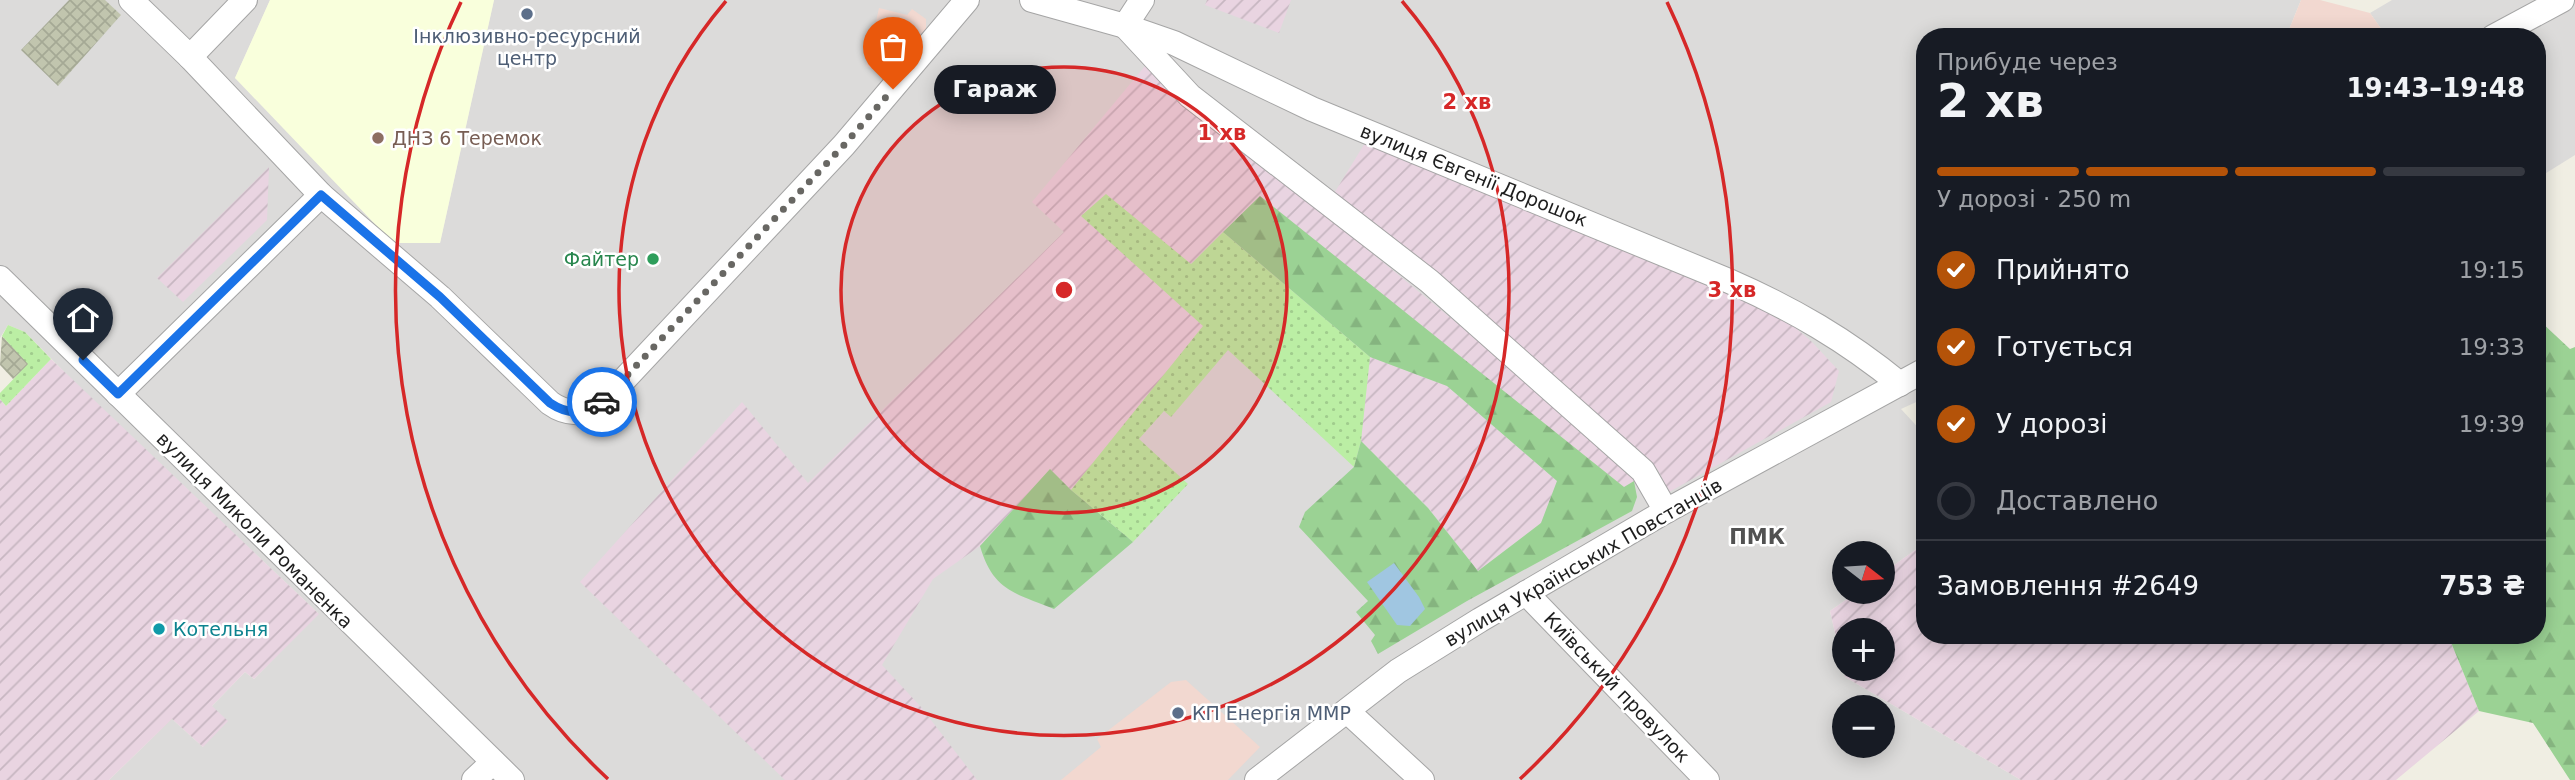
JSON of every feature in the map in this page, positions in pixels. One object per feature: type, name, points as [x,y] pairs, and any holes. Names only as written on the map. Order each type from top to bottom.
[{"type":"street","points":[[131,0],[190,57],[321,195],[440,297],[550,403],[566,412],[586,411],[604,401],[844,145],[967,0]]},
{"type":"street","points":[[190,57],[245,0]]},
{"type":"street","name":"вулиця Євгенії Дорошок","points":[[1032,0],[1174,43],[1312,109],[1490,180],[1761,295],[1824,328],[1900,384]]},
{"type":"street","points":[[1142,0],[1125,26],[1190,96],[1429,281],[1643,471],[1666,511]]},
{"type":"street","points":[[2510,28],[2562,0]]},
{"type":"street","points":[[118,394],[321,195]]},
{"type":"street","name":"вулиця Миколи Романенка","points":[[5,292],[118,394],[512,780]]},
{"type":"street","name":"вулиця Українських Повстанців","points":[[1257,780],[1398,671],[1666,511],[1916,375]]},
{"type":"street","name":"Київський провулок","points":[[1527,593],[1707,780]]},
{"type":"street","points":[[1347,711],[1422,780]]},
{"type":"street","points":[[474,780],[492,762]]},
{"type":"shaded area","points":[[0,0],[270,0],[235,78],[440,243],[494,0],[2301,0],[2290,28],[1916,28],[1916,402],[1901,409],[1916,425],[1916,549],[1895,564],[1895,541],[1832,541],[1832,604],[1840,604],[1830,611],[1832,681],[1852,681],[1876,695],[1832,695],[1832,758],[1895,758],[1895,706],[2021,780],[109,780],[172,719],[203,747],[212,706],[245,672],[254,679],[318,613],[85,393],[25,332],[8,325],[0,338]]},
{"type":"shaded area","points":[[69,0],[105,0],[121,15],[58,86],[21,50]]},
{"type":"shaded area","name":"ДНЗ 6 Теремок","points":[[270,0],[494,0],[440,243],[393,243],[235,78]]},
{"type":"shaded area","points":[[1207,0],[1291,0],[1279,33],[1205,5]]},
{"type":"shaded area","points":[[2301,0],[2320,0],[2370,13],[2381,28],[2290,28]]},
{"type":"shaded area","points":[[2392,0],[2575,0],[2575,155],[2546,173],[2546,28],[2381,28],[2370,13]]},
{"type":"shaded area","points":[[879,8],[907,15],[912,9],[926,19],[926,32],[892,68],[875,70],[866,66]]},
{"type":"shaded area","points":[[1145,66],[1629,465],[1634,481],[1625,488],[1260,197],[1191,264],[1082,217],[1204,326],[1071,490],[1050,469],[980,546],[933,579],[882,665],[921,707],[977,780],[785,780],[580,582],[742,402],[808,483],[1064,232],[1032,202]]},
{"type":"shaded area","points":[[1365,143],[1762,308],[1792,325],[1839,371],[1831,402],[1669,492],[1658,470],[1626,441],[1333,195]]},
{"type":"shaded area","points":[[269,167],[267,220],[183,302],[157,278]]},
{"type":"shaded area","points":[[2,336],[29,364],[13,379],[0,365]]},
{"type":"shaded area","points":[[1370,357],[1447,386],[1557,481],[1541,523],[1478,571],[1428,507],[1361,441]]},
{"type":"shaded area","points":[[51,359],[319,614],[254,679],[245,672],[212,706],[228,721],[203,747],[172,719],[109,780],[0,780],[0,399],[6,406]]},
{"type":"shaded area","points":[[1916,549],[1916,644],[2452,644],[2479,711],[2396,780],[2021,780],[1895,706],[1895,695],[1876,695],[1852,681],[1895,681],[1895,618],[1832,620],[1830,611],[1840,604],[1895,604],[1895,564]]},
{"type":"shaded area","name":"КП Енергія ММР","points":[[1186,680],[1260,747],[1228,780],[1061,780],[1101,747],[1097,739],[1171,682]]},
{"type":"green space","points":[[1106,194],[1191,264],[1223,232],[1370,357],[1361,441],[1354,467],[1228,350],[1171,417],[1164,411],[1139,439],[1188,484],[1133,542],[1071,490],[1203,326],[1081,216]]},
{"type":"green space","points":[[1260,196],[1624,487],[1634,481],[1637,497],[1632,511],[1467,601],[1378,654],[1371,641],[1375,635],[1356,612],[1368,601],[1299,527],[1305,512],[1354,467],[1361,441],[1428,508],[1478,571],[1541,523],[1557,481],[1447,386],[1370,357],[1223,232]]},
{"type":"green space","points":[[8,325],[25,332],[51,359],[6,406],[0,399],[0,393],[28,364],[2,336]]},
{"type":"green space","points":[[2546,326],[2570,349],[2575,347],[2575,780],[2570,780],[2533,723],[2479,711],[2452,644],[2546,644]]},
{"type":"green space","points":[[1050,469],[1133,542],[1054,609],[1007,588],[992,573],[980,546]]},
{"type":"water","points":[[1394,563],[1425,609],[1410,626],[1397,625],[1367,582]]},
{"type":"way so far","points":[[602,402],[844,145],[893,89]]},
{"type":"place","name":"Інклюзивно-ресурсний центр","points":[[527,14]]},
{"type":"place","name":"Гараж","points":[[893,89]]},
{"type":"place","name":"ДНЗ 6 Теремок","points":[[378,138]]},
{"type":"place","name":"Файтер","points":[[653,259]]},
{"type":"place","name":"Котельня","points":[[159,629]]},
{"type":"place","name":"КП Енергія ММР","points":[[1178,713]]},
{"type":"district","name":"ПМК","points":[[1757,537]]},
{"type":"route","points":[[83,360],[118,394],[321,195],[440,297],[550,403],[566,412],[579,412],[594,408],[602,402]]}]
